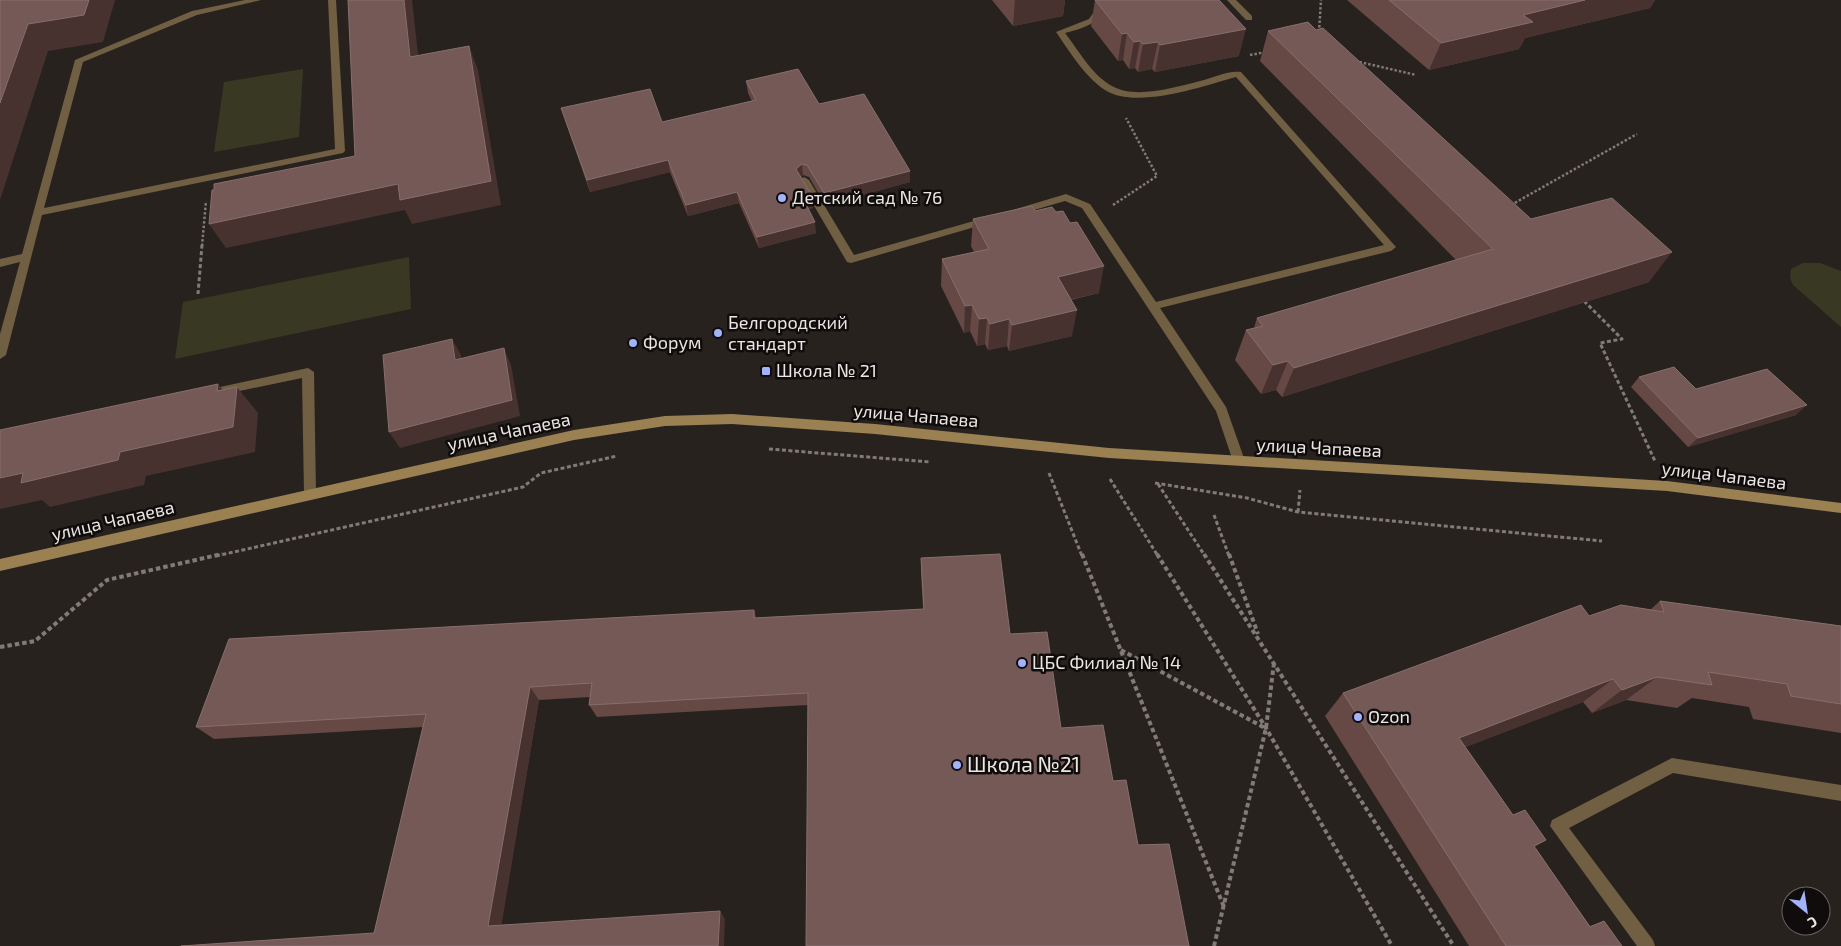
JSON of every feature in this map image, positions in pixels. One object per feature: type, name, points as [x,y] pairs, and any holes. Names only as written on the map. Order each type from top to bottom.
[{"type":"street","name":"улица Чапаева","points":[[0,564],[574,435],[675,420],[741,419],[875,429],[1109,453],[1666,486],[1841,508]]},
{"type":"lane","points":[[0,355],[79,60],[195,13],[257,0]]},
{"type":"lane","points":[[38,213],[340,151],[332,0]]},
{"type":"lane","points":[[1101,0],[1104,3],[1099,15],[1084,27],[1060,32],[1097,79],[1112,90],[1128,95],[1154,93],[1238,74],[1391,247],[1154,306]]},
{"type":"lane","points":[[1231,0],[1249,18]]},
{"type":"lane","points":[[804,180],[851,259],[921,241],[1066,197],[1086,206],[1222,410],[1239,461]]},
{"type":"lane","points":[[0,263],[26,258]]},
{"type":"lane","points":[[212,393],[308,372],[310,494]]},
{"type":"lane","points":[[1647,946],[1558,826],[1672,765],[1841,793]]},
{"type":"path","points":[[1319,40],[1321,0]]},
{"type":"path","points":[[1238,74],[1245,56],[1271,50]]},
{"type":"path","points":[[1353,60],[1416,75]]},
{"type":"path","points":[[1094,217],[1157,176],[1112,90]]},
{"type":"path","points":[[1504,209],[1637,134]]},
{"type":"path","points":[[198,294],[207,178]]},
{"type":"path","points":[[1580,297],[1622,338],[1600,343],[1666,486]]},
{"type":"path","points":[[767,449],[932,463]]},
{"type":"path","points":[[0,647],[34,641],[107,580],[523,488],[541,473],[624,454]]},
{"type":"path","points":[[1039,471],[1059,473]]},
{"type":"path","points":[[1049,472],[1224,907]]},
{"type":"path","points":[[1116,478],[1108,477],[1266,728],[1392,946]]},
{"type":"path","points":[[1150,482],[1247,498],[1298,512],[1602,541]]},
{"type":"path","points":[[1158,484],[1274,662],[1452,945]]},
{"type":"path","points":[[1214,515],[1260,642]]},
{"type":"path","points":[[1121,650],[1266,728]]},
{"type":"path","points":[[1214,946],[1266,728],[1274,662]]},
{"type":"green space","points":[[303,69],[299,137],[214,152],[224,82]]},
{"type":"green space","points":[[409,257],[411,309],[175,359],[183,302]]},
{"type":"green space","points":[[1803,263],[1820,263],[1841,271],[1841,327],[1793,285],[1790,278],[1791,269]]},
{"type":"building","points":[[0,0],[89,0],[84,15],[28,24],[0,103]]},
{"type":"building","points":[[348,0],[404,0],[410,57],[469,46],[491,181],[400,200],[398,184],[209,224],[214,184],[355,156]]},
{"type":"building","points":[[1095,0],[1219,0],[1246,29],[1160,45],[1158,42],[1143,44],[1140,41],[1134,42],[1127,33],[1122,34]]},
{"type":"building","points":[[1389,0],[1585,0],[1523,15],[1533,22],[1441,43]]},
{"type":"building","points":[[1308,22],[1316,30],[1323,28],[1531,219],[1612,198],[1672,252],[1294,368],[1288,361],[1273,365],[1246,330],[1263,326],[1257,318],[1493,249],[1268,31]]},
{"type":"building","points":[[798,69],[819,104],[864,94],[910,171],[824,193],[807,165],[802,164],[796,169],[812,196],[803,198],[815,222],[757,237],[737,192],[686,205],[668,160],[587,180],[561,108],[650,89],[662,122],[756,100],[746,81]]},
{"type":"building","points":[[1032,206],[1035,211],[1052,207],[1056,212],[1063,211],[1070,223],[1077,222],[1104,266],[1058,277],[1077,310],[1012,325],[1009,319],[990,324],[987,318],[979,319],[972,305],[965,306],[942,259],[989,249],[973,219]]},
{"type":"building","points":[[452,339],[455,360],[504,348],[512,400],[389,432],[383,355]]},
{"type":"building","points":[[1674,367],[1696,389],[1767,369],[1807,405],[1698,438],[1639,377]]},
{"type":"building","points":[[218,384],[217,391],[237,387],[233,427],[120,452],[118,460],[21,483],[23,473],[0,478],[0,430]]},
{"type":"building","name":"Школа №21","points":[[1000,554],[1010,634],[1047,632],[1061,728],[1103,725],[1113,781],[1126,780],[1138,845],[1169,844],[1189,946],[806,946],[808,693],[589,705],[592,683],[530,687],[488,926],[720,911],[718,946],[181,946],[374,933],[426,714],[196,727],[229,639],[754,610],[754,618],[924,609],[921,558]]},
{"type":"building","points":[[1660,601],[1841,626],[1841,704],[1791,696],[1787,684],[1708,672],[1712,685],[1657,677],[1622,690],[1613,679],[1459,738],[1513,815],[1525,810],[1546,840],[1534,846],[1590,927],[1604,921],[1622,946],[1506,946],[1343,693],[1581,605],[1589,616],[1621,605],[1664,612]]},
{"type":"place","name":"Детский сад № 76","points":[[782,198]]},
{"type":"place","name":"Белгородский стандарт","points":[[718,333]]},
{"type":"place","name":"Форум","points":[[633,343]]},
{"type":"place","name":"Школа № 21","points":[[766,371]]},
{"type":"place","name":"ЦБС Филиал № 14","points":[[1022,663]]},
{"type":"place","name":"Ozon","points":[[1358,717]]},
{"type":"place","name":"Школа №21","points":[[957,765]]}]
